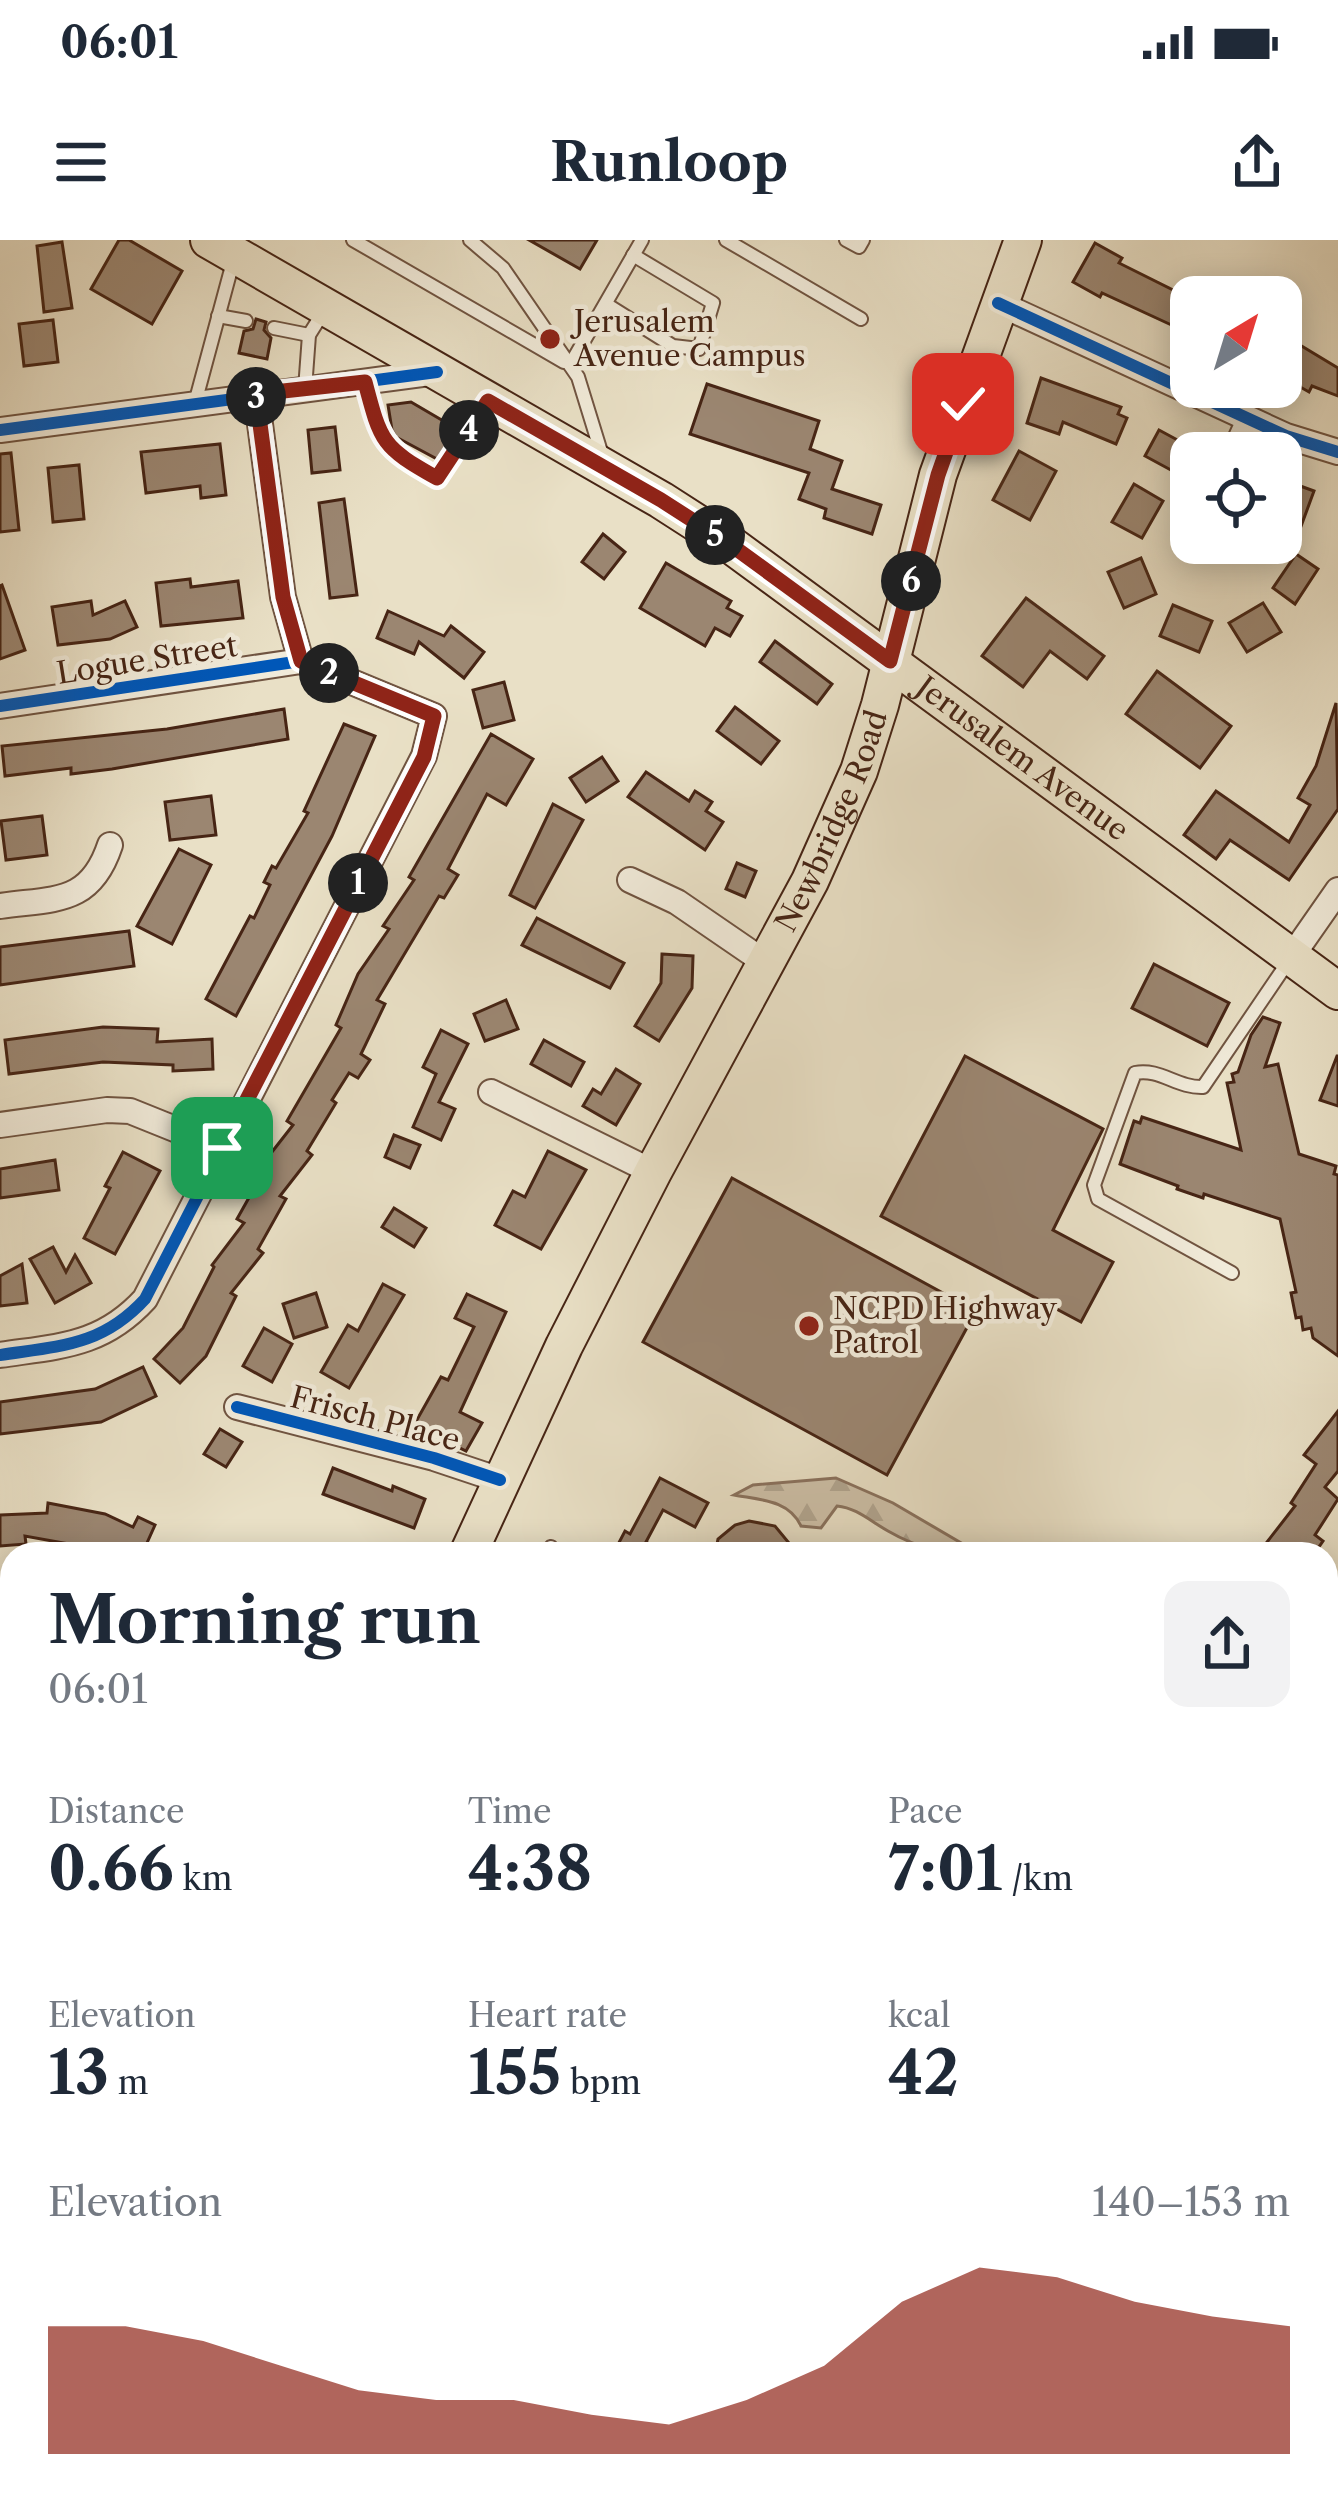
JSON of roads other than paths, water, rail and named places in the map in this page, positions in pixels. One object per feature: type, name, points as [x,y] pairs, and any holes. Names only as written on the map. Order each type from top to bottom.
[{"type":"main road","name":"Newbridge Road","points":[[476,1542],[500,1480],[652,1172],[810,881],[859,771],[938,475],[1022,240]]},
{"type":"main road","name":"Jerusalem Avenue","points":[[222,248],[318,322],[437,372],[731,545],[1338,992]]},
{"type":"street","points":[[998,303],[1249,420],[1338,452]]},
{"type":"street","points":[[0,430],[437,372]]},
{"type":"street","points":[[0,1355],[86,1341],[125,1320],[145,1299],[424,757],[434,716],[301,661],[283,597],[256,394]]},
{"type":"street","points":[[1244,432],[1249,420]]},
{"type":"street","name":"Logue Street","points":[[0,706],[301,661]]},
{"type":"street","points":[[0,906],[61,898],[87,887],[101,872],[110,845]]},
{"type":"street","points":[[630,880],[677,902],[766,964]]},
{"type":"street","points":[[1292,956],[1338,890]]},
{"type":"street","points":[[490,1092],[652,1172]]},
{"type":"street","points":[[0,1125],[130,1111],[222,1148]]},
{"type":"street","name":"Frisch Place","points":[[237,1407],[500,1480]]},
{"type":"lane","points":[[353,240],[570,365]]},
{"type":"lane","points":[[470,240],[503,268],[578,377],[606,469]]},
{"type":"lane","points":[[570,365],[642,240]]},
{"type":"lane","points":[[726,240],[861,319]]},
{"type":"lane","points":[[846,240],[859,248],[863,240]]},
{"type":"lane","points":[[195,403],[218,316],[222,248]]},
{"type":"lane","points":[[605,304],[674,346],[699,349],[713,303],[633,255]]},
{"type":"lane","points":[[218,316],[246,321]]},
{"type":"lane","points":[[274,328],[318,322],[305,389]]},
{"type":"lane","points":[[365,382],[387,446],[437,478],[488,401]]},
{"type":"lane","points":[[1232,1273],[1099,1199],[1094,1185],[1135,1073],[1151,1070],[1190,1087],[1203,1087],[1292,956]]},
{"type":"place","name":"Jerusalem Avenue Campus","points":[[550,339]]},
{"type":"place","name":"NCPD Highway Patrol","points":[[809,1326]]}]
